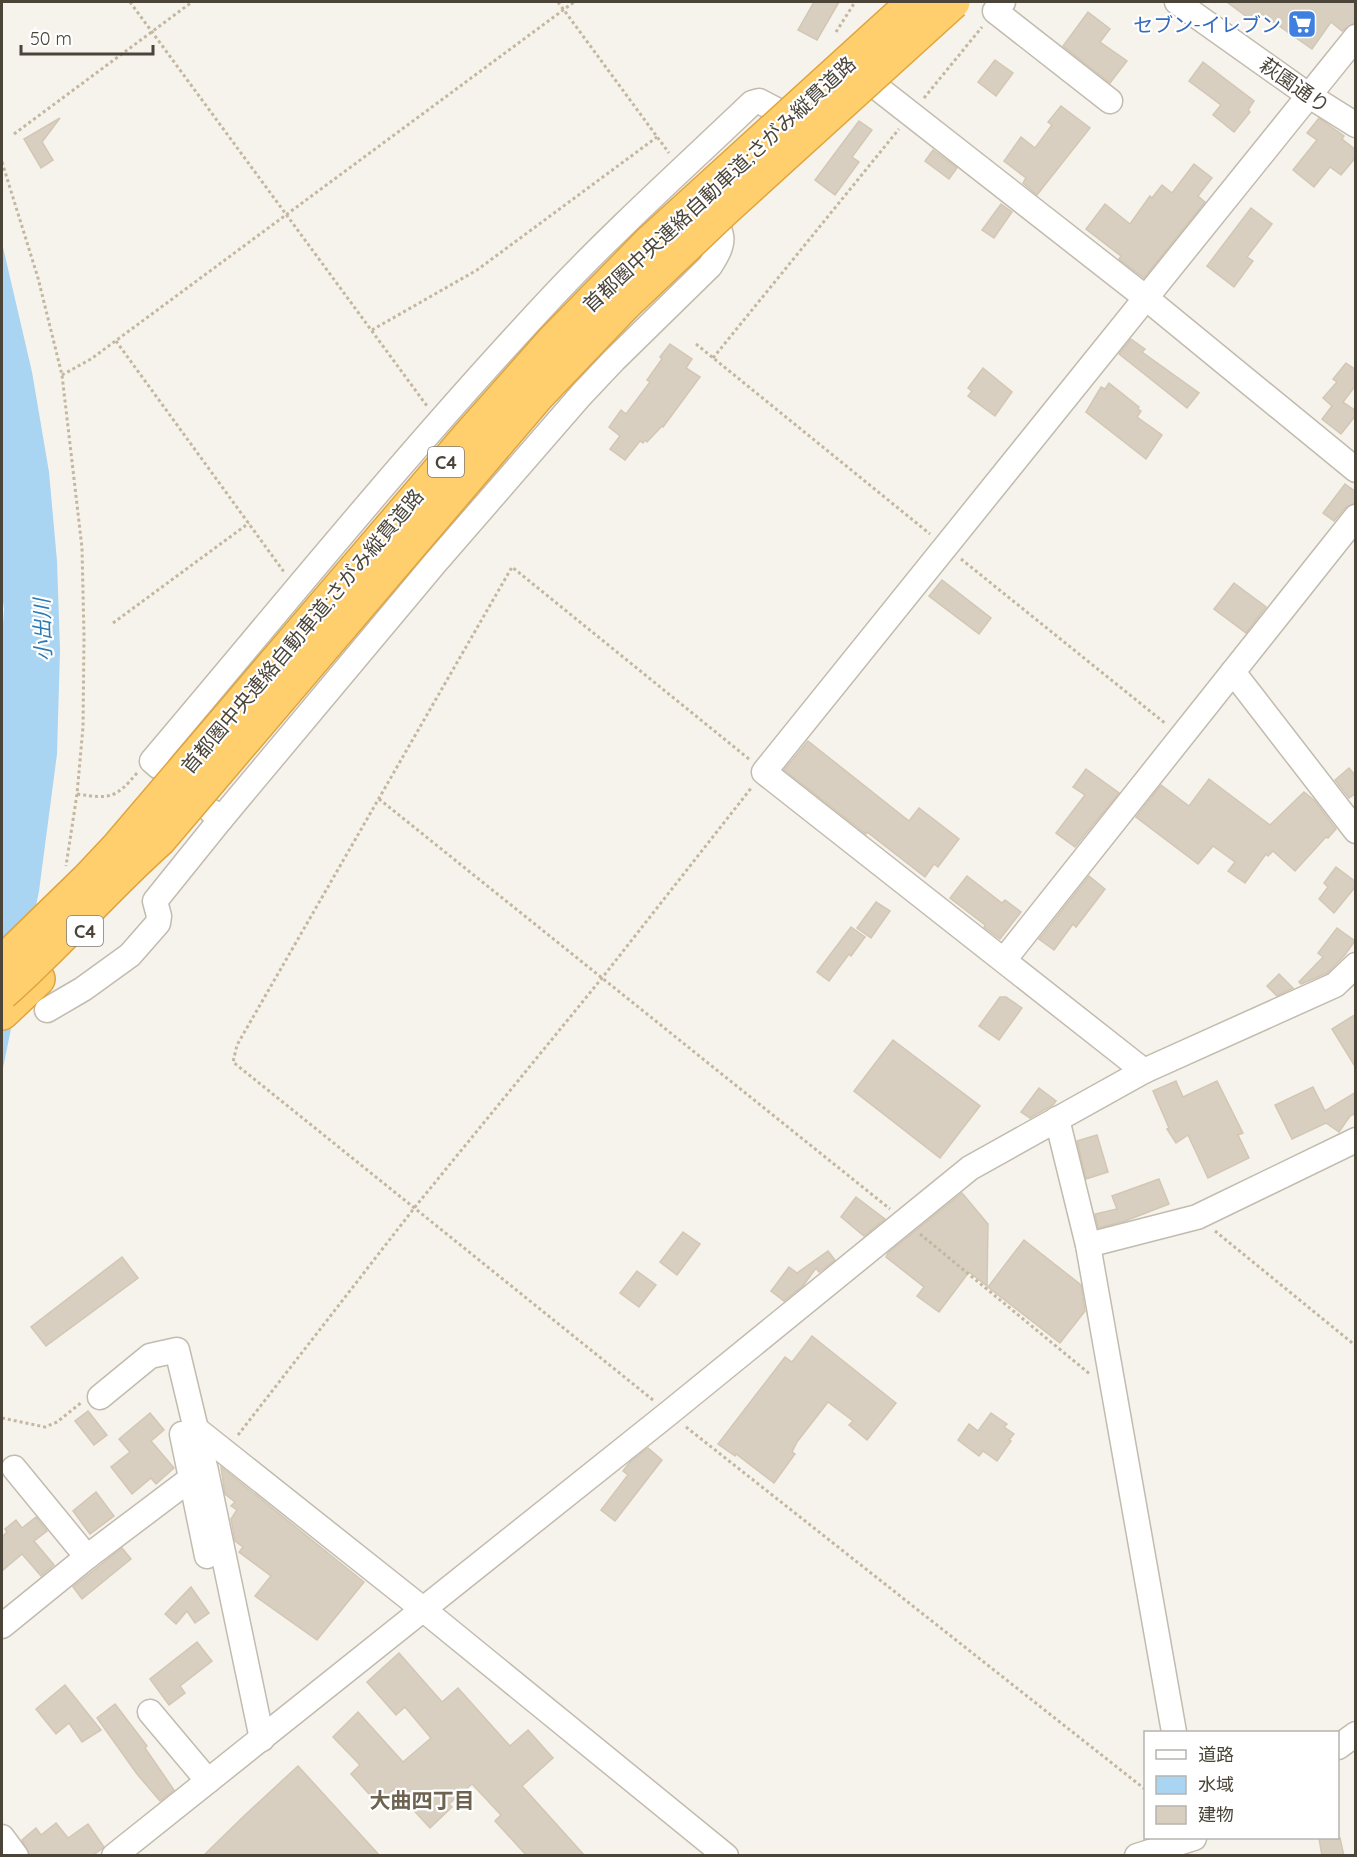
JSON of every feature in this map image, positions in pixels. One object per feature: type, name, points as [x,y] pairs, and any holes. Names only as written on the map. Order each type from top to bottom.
[{"type":"highway","name":"首都圏中央連絡自動車道;さがみ縦貫道路","points":[[2,962],[48,919],[119,846],[468,436],[554,340],[649,243],[914,2]]},
{"type":"highway","name":"首都圏中央連絡自動車道;さがみ縦貫道路","points":[[159,840],[538,395],[624,305],[953,2]]},
{"type":"highway","name":"C4","points":[[2,993],[73,926],[128,867],[159,840]]},
{"type":"highway","name":"C4","points":[[2,1013],[60,958],[113,901],[159,840]]},
{"type":"street","name":"萩園通り","points":[[1177,2],[1308,95],[1356,125]]},
{"type":"street","points":[[999,6],[1110,101]]},
{"type":"street","points":[[1144,1071],[764,772],[1356,37]]},
{"type":"street","points":[[861,75],[910,116],[1146,298],[1356,470]]},
{"type":"street","points":[[156,764],[297,590],[439,422],[592,255],[752,103],[759,101],[782,113]]},
{"type":"street","points":[[47,1010],[83,989],[130,955],[158,923],[159,916],[155,901],[216,815],[581,395],[710,266],[721,249],[721,235],[719,225],[708,213]]},
{"type":"street","points":[[1004,960],[1356,518]]},
{"type":"street","points":[[1233,672],[1356,831]]},
{"type":"street","points":[[114,1856],[424,1610],[970,1168],[1144,1071],[1335,986],[1356,965]]},
{"type":"street","points":[[1057,1119],[1088,1245],[1174,1731]]},
{"type":"street","points":[[1088,1245],[1197,1217],[1356,1140]]},
{"type":"street","points":[[100,1397],[150,1356],[177,1350],[196,1429],[199,1475]]},
{"type":"street","points":[[166,1353],[199,1475],[255,1744]]},
{"type":"street","points":[[196,1429],[424,1610],[726,1856]]},
{"type":"street","points":[[2,1626],[87,1557],[199,1475],[225,1452]]},
{"type":"street","points":[[14,1468],[87,1557]]},
{"type":"street","points":[[150,1712],[208,1781]]},
{"type":"street","points":[[1339,1746],[1356,1734]]},
{"type":"street","points":[[2,1837],[16,1856]]},
{"type":"street","points":[[1137,1856],[1192,1842]]},
{"type":"path","points":[[129,2],[439,422]]},
{"type":"path","points":[[14,134],[192,2]]},
{"type":"path","points":[[558,2],[682,169]]},
{"type":"path","points":[[62,375],[91,359],[116,341],[574,2]]},
{"type":"path","points":[[836,32],[855,2]]},
{"type":"path","points":[[713,358],[999,6]]},
{"type":"path","points":[[372,330],[477,270],[657,137]]},
{"type":"path","points":[[2,162],[38,278],[62,375],[82,548],[83,727],[77,794],[65,869]]},
{"type":"path","points":[[116,341],[297,590]]},
{"type":"path","points":[[113,623],[249,523]]},
{"type":"path","points":[[225,1452],[415,1208],[602,978],[764,772],[512,567],[237,1045],[233,1062],[415,1208],[669,1413],[1144,1788]]},
{"type":"path","points":[[77,794],[102,798],[114,796],[123,790],[142,766],[156,764]]},
{"type":"path","points":[[379,799],[905,1221],[1115,1395]]},
{"type":"path","points":[[1197,1217],[1356,1346]]},
{"type":"path","points":[[2,1418],[45,1427],[57,1422],[94,1392],[100,1397]]},
{"type":"water","name":"小出川","points":[[2,243],[32,372],[49,472],[57,561],[60,650],[57,754],[39,891],[2,1073],[2,639],[4,609],[2,595]]},
{"type":"building","points":[[814,2],[839,2],[817,40],[798,30]]},
{"type":"building","points":[[1227,2],[1356,2],[1356,22],[1342,31],[1331,22],[1312,49],[1262,14],[1255,23]]},
{"type":"building","points":[[1088,12],[1110,29],[1100,42],[1127,61],[1110,83],[1063,46]]},
{"type":"building","points":[[995,60],[1013,73],[996,96],[978,82]]},
{"type":"building","points":[[1203,62],[1254,101],[1248,110],[1250,112],[1234,132],[1213,115],[1221,105],[1189,81]]},
{"type":"building","points":[[1061,106],[1090,128],[1037,195],[1023,183],[1026,178],[1004,161],[1021,137],[1035,148],[1052,125],[1048,122]]},
{"type":"building","points":[[60,118],[42,142],[53,160],[41,168],[24,139]]},
{"type":"building","points":[[1319,118],[1344,136],[1342,139],[1356,150],[1356,157],[1341,175],[1330,167],[1314,187],[1293,170],[1317,140],[1307,133]]},
{"type":"building","points":[[859,121],[872,130],[852,157],[859,162],[835,195],[815,180]]},
{"type":"building","points":[[933,150],[957,168],[949,179],[925,161]]},
{"type":"building","points":[[1194,164],[1212,178],[1198,196],[1205,202],[1144,278],[1119,259],[1121,256],[1086,229],[1105,204],[1130,224],[1150,196],[1152,198],[1162,185],[1172,193]]},
{"type":"building","points":[[1001,204],[1012,212],[994,238],[982,230]]},
{"type":"building","points":[[1251,208],[1272,224],[1247,257],[1253,261],[1234,287],[1207,266]]},
{"type":"building","points":[[1131,339],[1145,349],[1142,352],[1199,393],[1187,408],[1119,354]]},
{"type":"building","points":[[670,344],[692,359],[686,368],[700,377],[663,427],[647,442],[640,441],[625,460],[610,449],[620,436],[609,427],[621,410],[626,414],[650,382],[647,380]]},
{"type":"building","points":[[1346,363],[1356,370],[1356,385],[1343,402],[1356,411],[1356,415],[1341,434],[1322,419],[1332,406],[1323,398],[1337,382],[1333,379]]},
{"type":"building","points":[[983,368],[1012,392],[995,416],[968,396],[972,391],[968,388]]},
{"type":"building","points":[[1109,383],[1139,407],[1141,411],[1137,417],[1162,435],[1146,459],[1086,412],[1101,387],[1105,389]]},
{"type":"building","points":[[1345,484],[1356,492],[1356,503],[1345,508],[1334,521],[1323,513]]},
{"type":"building","points":[[942,580],[991,618],[979,634],[929,596]]},
{"type":"building","points":[[1234,583],[1266,607],[1246,633],[1214,609]]},
{"type":"building","points":[[808,741],[909,821],[919,808],[959,839],[938,867],[934,864],[925,877],[784,770]]},
{"type":"building","points":[[1349,768],[1356,776],[1356,793],[1349,798],[1335,780]]},
{"type":"building","points":[[1086,769],[1119,793],[1075,847],[1056,833],[1085,795],[1073,787]]},
{"type":"building","points":[[1209,779],[1270,825],[1304,792],[1314,800],[1336,829],[1295,871],[1273,851],[1268,856],[1266,854],[1245,883],[1228,871],[1235,862],[1213,846],[1198,864],[1136,817],[1161,785],[1189,806]]},
{"type":"building","points":[[1336,867],[1356,882],[1356,886],[1334,913],[1319,899],[1328,887],[1324,883]]},
{"type":"building","points":[[967,876],[1002,903],[1005,900],[1021,912],[1000,939],[950,898]]},
{"type":"building","points":[[1089,876],[1105,889],[1076,927],[1073,924],[1054,950],[1039,939]]},
{"type":"building","points":[[876,902],[890,911],[871,938],[857,928]]},
{"type":"building","points":[[851,927],[865,937],[829,981],[817,972]]},
{"type":"building","points":[[1337,928],[1355,941],[1327,973],[1301,984],[1299,982],[1323,957],[1318,953]]},
{"type":"building","points":[[1279,974],[1293,988],[1277,996],[1267,986]]},
{"type":"building","points":[[1000,997],[1006,997],[1022,1008],[999,1040],[979,1026]]},
{"type":"building","points":[[1356,1014],[1356,1068],[1332,1029]]},
{"type":"building","points":[[893,1040],[980,1106],[940,1158],[854,1091]]},
{"type":"building","points":[[1176,1081],[1183,1097],[1217,1081],[1243,1133],[1238,1135],[1249,1158],[1208,1178],[1188,1135],[1176,1143],[1167,1129],[1169,1128],[1153,1091]]},
{"type":"building","points":[[1313,1087],[1325,1111],[1356,1092],[1356,1113],[1350,1116],[1339,1132],[1326,1123],[1292,1139],[1275,1105]]},
{"type":"building","points":[[1039,1088],[1056,1101],[1030,1118],[1021,1112]]},
{"type":"building","points":[[1097,1135],[1108,1172],[1086,1179],[1077,1141]]},
{"type":"building","points":[[1159,1179],[1169,1204],[1125,1221],[1098,1228],[1095,1214],[1117,1209],[1112,1196]]},
{"type":"building","points":[[962,1193],[988,1224],[987,1286],[969,1272],[939,1312],[917,1296],[924,1287],[886,1257]]},
{"type":"building","points":[[856,1197],[885,1219],[864,1236],[841,1217]]},
{"type":"building","points":[[683,1232],[700,1244],[677,1275],[660,1262]]},
{"type":"building","points":[[1024,1240],[1081,1285],[1085,1311],[1060,1343],[988,1287]]},
{"type":"building","points":[[828,1251],[835,1260],[819,1272],[816,1268],[803,1286],[784,1301],[771,1291],[789,1267],[797,1273]]},
{"type":"building","points":[[122,1257],[138,1278],[46,1346],[31,1327]]},
{"type":"building","points":[[637,1271],[656,1285],[639,1307],[620,1293]]},
{"type":"building","points":[[812,1336],[896,1403],[867,1440],[849,1425],[853,1421],[828,1402],[797,1442],[792,1452],[795,1454],[774,1483],[736,1454],[735,1456],[718,1444],[785,1357],[792,1362]]},
{"type":"building","points":[[88,1411],[107,1435],[94,1445],[75,1421]]},
{"type":"building","points":[[150,1413],[164,1430],[151,1441],[174,1468],[156,1484],[151,1478],[132,1494],[111,1467],[130,1452],[119,1439]]},
{"type":"building","points":[[991,1413],[1007,1424],[1004,1427],[1014,1434],[997,1461],[983,1451],[979,1456],[958,1440],[969,1424],[978,1431]]},
{"type":"building","points":[[648,1448],[662,1460],[615,1521],[601,1510],[628,1475],[623,1471],[630,1462]]},
{"type":"building","points":[[221,1467],[364,1582],[317,1640],[255,1596],[271,1576],[239,1552],[243,1547],[235,1541],[231,1519],[237,1510],[231,1506],[235,1502],[225,1494]]},
{"type":"building","points":[[96,1492],[114,1516],[90,1534],[73,1511]]},
{"type":"building","points":[[36,1517],[47,1531],[34,1541],[54,1565],[41,1576],[22,1554],[2,1571],[2,1537],[7,1532],[5,1529],[16,1520],[22,1528]]},
{"type":"building","points":[[122,1548],[131,1559],[82,1599],[73,1587]]},
{"type":"building","points":[[191,1587],[209,1613],[195,1623],[187,1611],[176,1624],[165,1614]]},
{"type":"building","points":[[197,1642],[212,1661],[180,1686],[185,1693],[169,1705],[150,1679]]},
{"type":"building","points":[[399,1653],[442,1702],[458,1688],[510,1746],[528,1730],[553,1758],[522,1786],[585,1856],[527,1856],[495,1821],[501,1815],[472,1784],[449,1804],[452,1807],[430,1828],[394,1789],[378,1804],[351,1774],[360,1765],[333,1737],[358,1712],[403,1762],[431,1738],[405,1707],[396,1715],[367,1682]]},
{"type":"building","points":[[65,1685],[101,1730],[82,1742],[69,1723],[56,1734],[36,1709]]},
{"type":"building","points":[[115,1704],[147,1746],[145,1748],[174,1790],[160,1801],[137,1774],[97,1718]]},
{"type":"building","points":[[298,1766],[380,1856],[203,1856],[245,1815]]},
{"type":"building","points":[[56,1823],[68,1838],[88,1824],[104,1847],[92,1856],[30,1856],[22,1840],[36,1828],[41,1835]]},
{"type":"building","points":[[1340,1838],[1344,1856],[1322,1856],[1319,1839]]},
{"type":"place","name":"セブン-イレブン","points":[[1302,24]]},
{"type":"district","name":"大曲四丁目","points":[[422,1800]]}]
